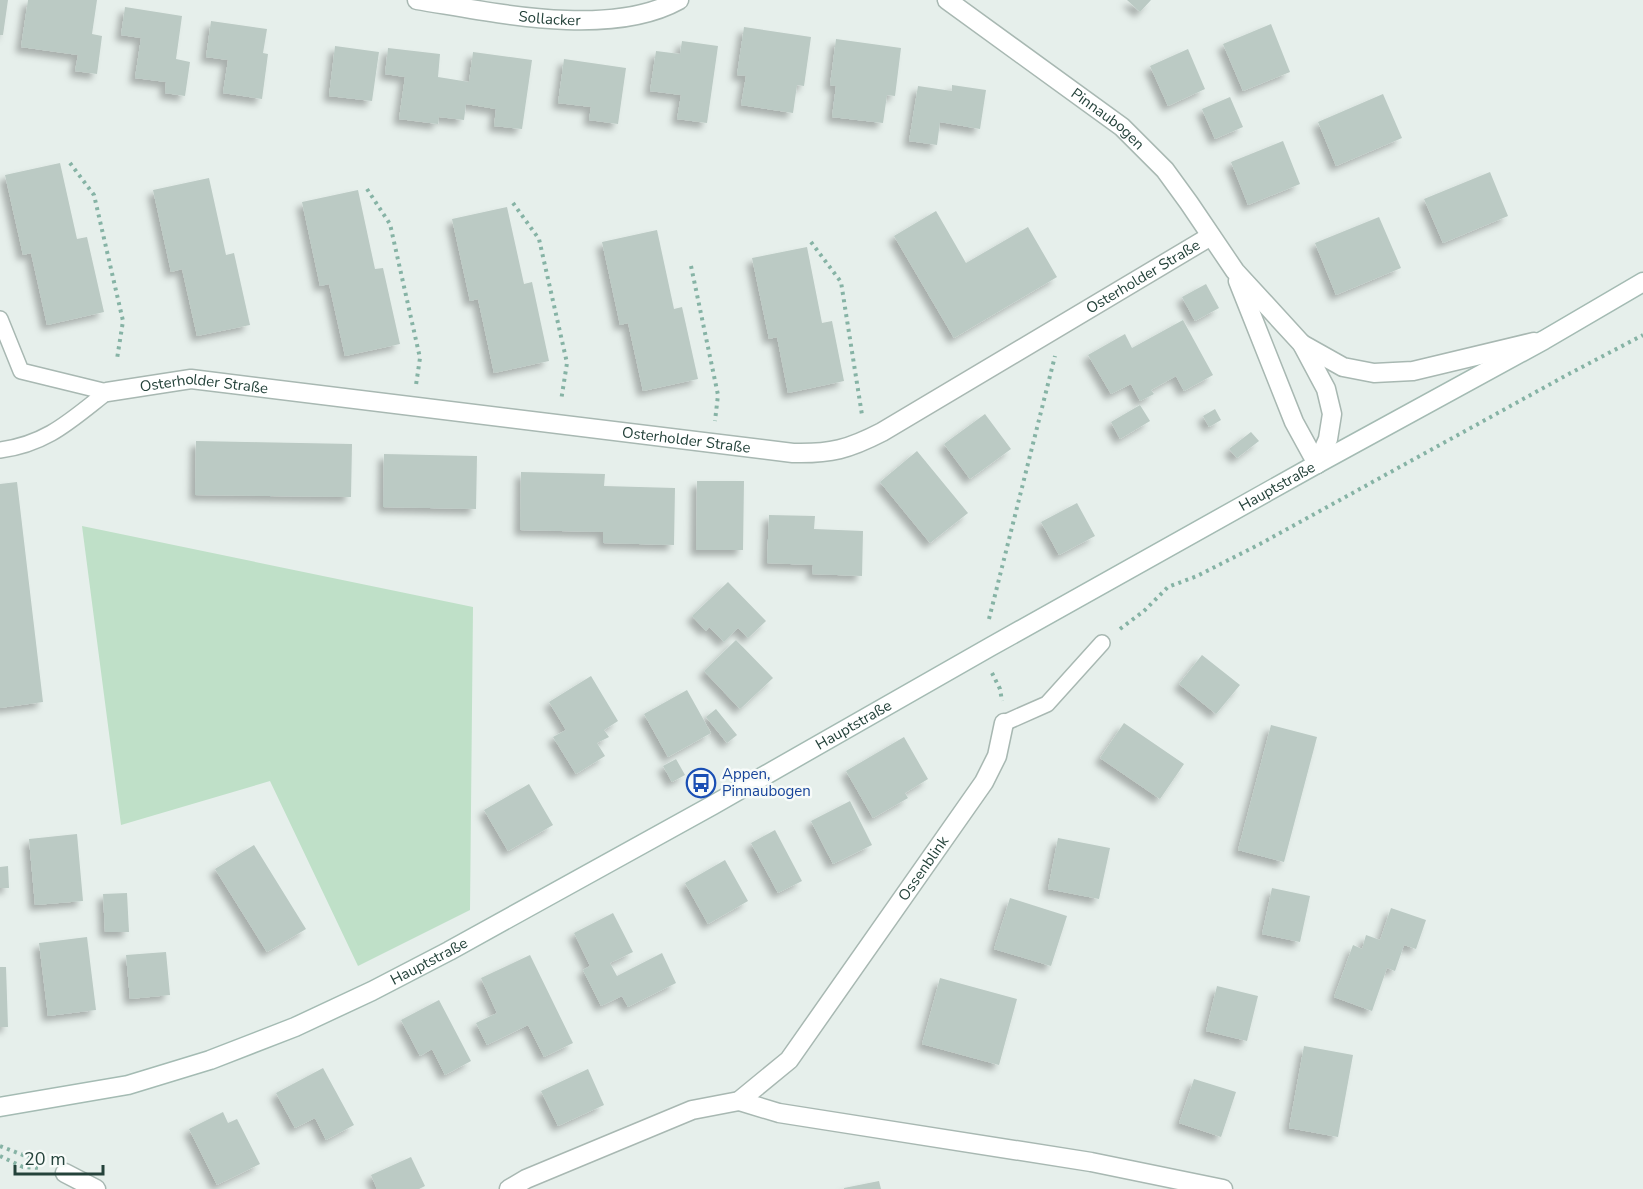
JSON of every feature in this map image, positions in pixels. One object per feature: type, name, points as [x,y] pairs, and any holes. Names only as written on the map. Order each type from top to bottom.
[{"type":"street","name":"Sollacker","points":[[417,0],[546,19],[608,20],[644,13],[679,0]]},
{"type":"street","name":"Pinnaubogen","points":[[947,0],[1122,127],[1165,170],[1234,271],[1302,344],[1326,389],[1332,414],[1328,439],[1317,464]]},
{"type":"street","name":"Osterholder Straße","points":[[107,392],[191,379],[794,453],[819,454],[844,449],[882,432],[1211,236]]},
{"type":"street","name":"Pinnaubogen","points":[[1234,271],[1294,422],[1317,464]]},
{"type":"street","name":"Hauptstraße","points":[[0,1107],[128,1085],[210,1060],[295,1027],[372,991],[713,805],[960,663],[1544,340],[1643,282]]},
{"type":"street","name":"Pinnaubogen","points":[[1302,344],[1343,367],[1374,373],[1413,371],[1544,340]]},
{"type":"street","name":"Ossenblink","points":[[739,1101],[789,1060],[951,830],[989,774],[997,756],[1004,723]]},
{"type":"street","name":"Ossenblink","points":[[509,1189],[526,1179],[692,1110],[739,1101],[779,1113],[1091,1162],[1223,1189]]},
{"type":"street","points":[[65,1173],[96,1189]]},
{"type":"lane","points":[[0,319],[21,371],[107,392]]},
{"type":"lane","points":[[0,450],[35,442],[55,432],[107,392]]},
{"type":"lane","name":"Ossenblink","points":[[1004,723],[1047,704],[1102,643]]},
{"type":"path","points":[[70,163],[94,195],[123,321],[117,359]]},
{"type":"path","points":[[367,189],[390,224],[420,358],[416,391]]},
{"type":"path","points":[[513,203],[539,240],[567,363],[560,409]]},
{"type":"path","points":[[811,242],[841,282],[864,424]]},
{"type":"path","points":[[691,266],[718,394],[714,426]]},
{"type":"path","points":[[1102,643],[1144,611],[1168,587],[1197,576],[1260,544],[1643,335]]},
{"type":"path","points":[[988,623],[1056,354]]},
{"type":"path","points":[[0,1146],[28,1157],[39,1168]]},
{"type":"path","points":[[0,1156],[23,1167],[65,1173]]},
{"type":"green space","points":[[82,526],[473,607],[470,910],[358,966],[270,781],[121,825]]},
{"type":"building","points":[[0,0],[8,0],[3,35],[0,35]]},
{"type":"building","points":[[28,0],[97,0],[92,34],[102,36],[97,74],[75,71],[78,55],[21,47]]},
{"type":"building","points":[[1127,0],[1151,0],[1140,12]]},
{"type":"building","points":[[125,7],[182,16],[176,59],[190,62],[185,96],[165,93],[166,82],[135,78],[141,38],[121,35]]},
{"type":"building","points":[[211,21],[267,29],[263,53],[268,54],[262,99],[223,93],[228,60],[206,57]]},
{"type":"building","points":[[1271,24],[1290,72],[1243,91],[1223,44]]},
{"type":"building","points":[[744,27],[811,37],[804,86],[797,85],[793,113],[741,105],[746,76],[737,75]]},
{"type":"building","points":[[836,39],[901,48],[895,96],[887,95],[883,123],[832,117],[836,86],[830,85]]},
{"type":"building","points":[[682,41],[718,46],[707,123],[677,119],[681,95],[650,91],[656,51],[680,54]]},
{"type":"building","points":[[335,46],[379,52],[372,101],[329,96]]},
{"type":"building","points":[[388,48],[440,54],[438,77],[469,82],[473,52],[532,60],[522,129],[494,126],[496,109],[466,104],[464,120],[439,117],[438,124],[399,119],[405,77],[385,74]]},
{"type":"building","points":[[1188,49],[1205,89],[1168,106],[1150,66]]},
{"type":"building","points":[[564,59],[626,68],[618,124],[589,120],[591,107],[558,103]]},
{"type":"building","points":[[952,85],[986,90],[980,129],[940,122],[937,145],[909,141],[918,86],[952,91]]},
{"type":"building","points":[[1383,94],[1402,138],[1336,166],[1318,122]]},
{"type":"building","points":[[1230,97],[1243,127],[1215,139],[1202,109]]},
{"type":"building","points":[[1283,141],[1300,184],[1248,205],[1231,162]]},
{"type":"building","points":[[60,163],[77,239],[87,237],[104,312],[47,325],[31,253],[23,255],[5,175]]},
{"type":"building","points":[[1490,172],[1508,216],[1443,243],[1424,199]]},
{"type":"building","points":[[209,178],[226,255],[234,253],[250,325],[197,336],[182,269],[171,272],[153,190]]},
{"type":"building","points":[[358,190],[375,269],[383,268],[400,344],[345,356],[329,284],[320,286],[302,202]]},
{"type":"building","points":[[507,207],[524,284],[532,282],[549,361],[494,373],[478,299],[470,301],[452,219]]},
{"type":"building","points":[[936,211],[966,263],[1028,227],[1057,277],[954,338],[894,236]]},
{"type":"building","points":[[1379,217],[1401,268],[1336,295],[1315,243]]},
{"type":"building","points":[[657,230],[674,309],[682,307],[698,379],[643,391],[628,323],[620,325],[602,242]]},
{"type":"building","points":[[807,247],[822,323],[832,321],[844,381],[788,393],[777,337],[769,339],[752,258]]},
{"type":"building","points":[[1206,284],[1219,308],[1195,321],[1182,297]]},
{"type":"building","points":[[1183,320],[1213,375],[1184,391],[1176,376],[1151,390],[1154,394],[1140,401],[1131,384],[1111,394],[1088,355],[1125,334],[1132,348]]},
{"type":"building","points":[[1140,405],[1150,421],[1120,439],[1111,422]]},
{"type":"building","points":[[1215,409],[1221,420],[1209,427],[1203,416]]},
{"type":"building","points":[[985,414],[1011,449],[970,479],[944,444]]},
{"type":"building","points":[[1251,432],[1259,441],[1237,458],[1229,449]]},
{"type":"building","points":[[196,441],[352,444],[351,497],[195,495]]},
{"type":"building","points":[[917,451],[968,513],[930,543],[880,482]]},
{"type":"building","points":[[384,454],[477,456],[476,509],[383,507]]},
{"type":"building","points":[[521,472],[605,474],[604,486],[675,488],[674,545],[603,543],[603,532],[520,530]]},
{"type":"building","points":[[697,481],[744,481],[743,550],[696,550]]},
{"type":"building","points":[[17,482],[43,702],[0,708],[0,484]]},
{"type":"building","points":[[1077,503],[1095,536],[1059,555],[1041,522]]},
{"type":"building","points":[[769,515],[815,516],[814,529],[863,531],[862,576],[812,574],[813,565],[767,563]]},
{"type":"building","points":[[728,582],[766,621],[748,638],[738,628],[724,642],[709,627],[706,631],[692,616]]},
{"type":"building","points":[[736,640],[773,678],[740,709],[704,671]]},
{"type":"building","points":[[1202,655],[1240,685],[1216,714],[1179,684]]},
{"type":"building","points":[[591,676],[618,721],[604,730],[609,737],[597,743],[605,756],[576,774],[553,737],[566,730],[549,702]]},
{"type":"building","points":[[687,690],[711,733],[668,757],[644,714]]},
{"type":"building","points":[[716,709],[737,735],[727,743],[706,717]]},
{"type":"building","points":[[1124,723],[1184,764],[1160,799],[1100,758]]},
{"type":"building","points":[[1271,725],[1317,737],[1284,862],[1238,850]]},
{"type":"building","points":[[904,737],[928,779],[905,793],[908,798],[873,818],[846,771]]},
{"type":"building","points":[[676,759],[685,775],[672,782],[663,766]]},
{"type":"building","points":[[529,784],[553,825],[508,851],[484,810]]},
{"type":"building","points":[[850,801],[872,845],[833,864],[811,821]]},
{"type":"building","points":[[775,830],[802,881],[778,893],[751,843]]},
{"type":"building","points":[[77,834],[83,901],[35,905],[29,839]]},
{"type":"building","points":[[1058,838],[1110,848],[1099,899],[1048,889]]},
{"type":"building","points":[[254,845],[306,929],[267,952],[215,869]]},
{"type":"building","points":[[725,860],[748,901],[708,924],[685,883]]},
{"type":"building","points":[[8,866],[9,888],[0,888],[0,867]]},
{"type":"building","points":[[1272,888],[1310,896],[1300,942],[1262,934]]},
{"type":"building","points":[[127,893],[129,932],[105,932],[103,894]]},
{"type":"building","points":[[1010,898],[1067,916],[1051,966],[994,949]]},
{"type":"building","points":[[1391,908],[1426,920],[1416,949],[1404,945],[1395,971],[1387,968],[1372,1011],[1334,997],[1353,945],[1362,949],[1366,935],[1380,940]]},
{"type":"building","points":[[613,913],[633,952],[610,963],[617,976],[662,953],[676,983],[628,1007],[622,996],[601,1006],[583,970],[590,966],[574,933]]},
{"type":"building","points":[[87,937],[96,1010],[48,1016],[39,943]]},
{"type":"building","points":[[166,952],[170,995],[130,999],[126,955]]},
{"type":"building","points":[[530,955],[573,1043],[544,1057],[528,1025],[487,1045],[476,1023],[497,1013],[481,978]]},
{"type":"building","points":[[0,967],[6,967],[8,1027],[0,1027]]},
{"type":"building","points":[[940,978],[1017,999],[999,1065],[922,1044]]},
{"type":"building","points":[[1217,986],[1258,996],[1247,1041],[1206,1031]]},
{"type":"building","points":[[439,1000],[471,1061],[445,1075],[432,1049],[420,1056],[401,1020]]},
{"type":"building","points":[[1304,1046],[1353,1055],[1338,1137],[1289,1128]]},
{"type":"building","points":[[323,1068],[354,1125],[326,1140],[315,1118],[295,1128],[276,1093]]},
{"type":"building","points":[[588,1069],[604,1105],[558,1126],[541,1091]]},
{"type":"building","points":[[1194,1079],[1236,1092],[1221,1137],[1179,1123]]},
{"type":"building","points":[[223,1112],[228,1123],[237,1119],[260,1164],[217,1185],[189,1129]]},
{"type":"building","points":[[411,1157],[425,1186],[419,1189],[377,1189],[371,1175]]},
{"type":"building","points":[[879,1181],[881,1189],[844,1189],[844,1188]]},
{"type":"place","name":"Appen, Pinnaubogen","points":[[701,783]]}]
